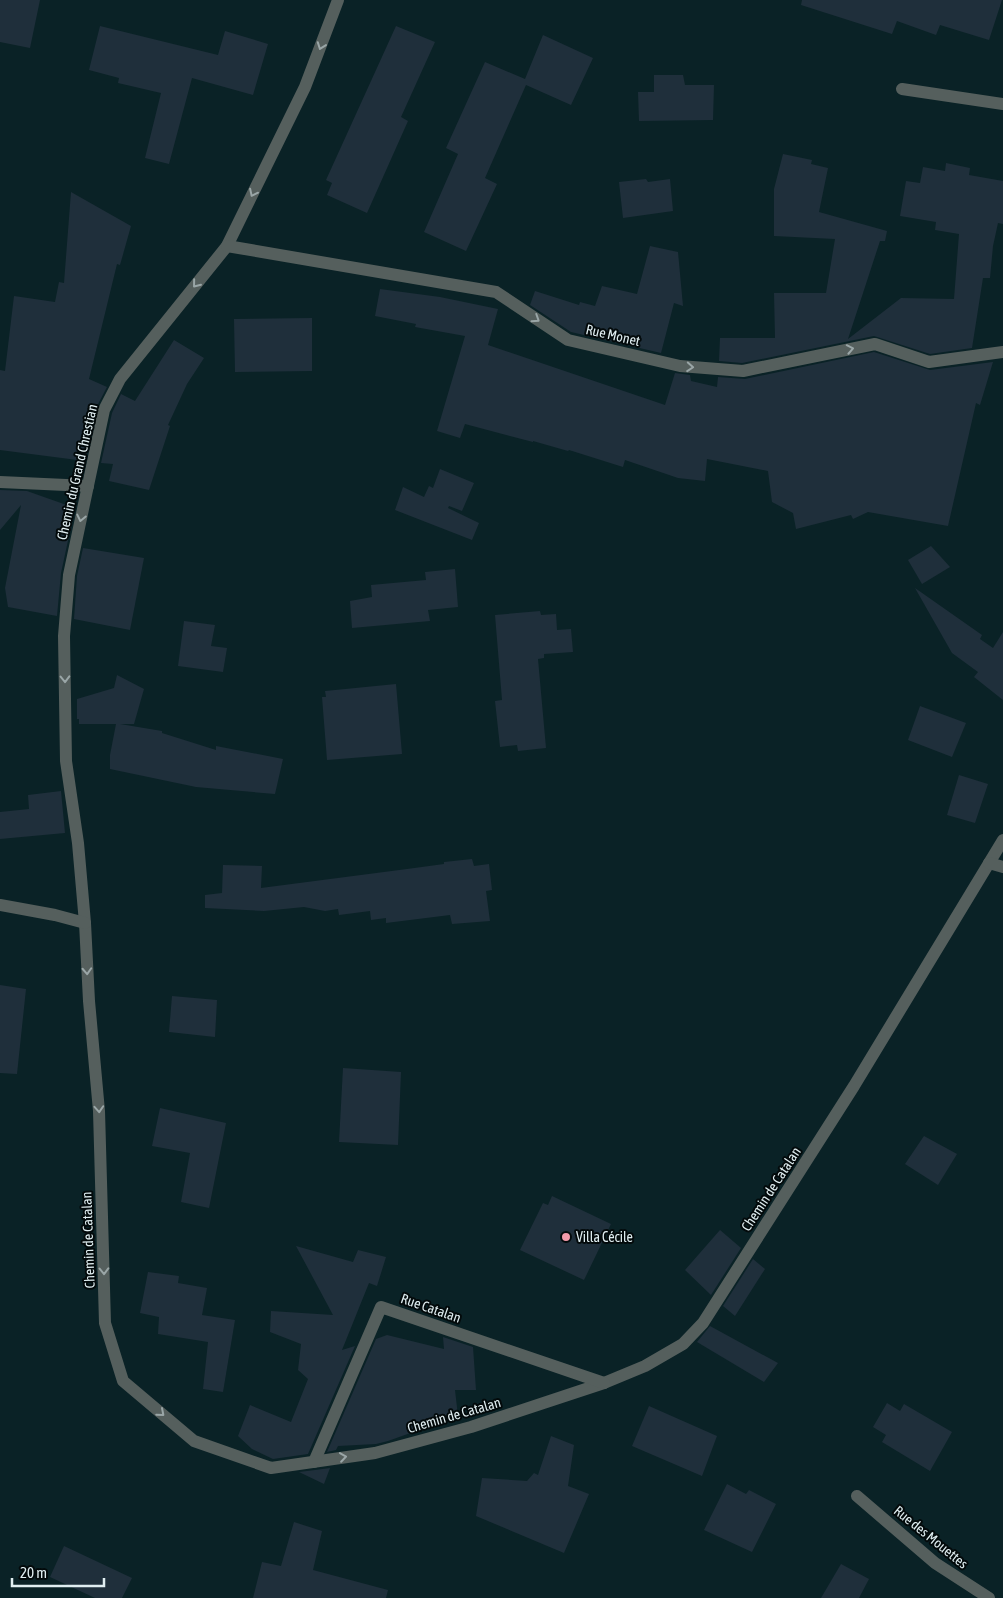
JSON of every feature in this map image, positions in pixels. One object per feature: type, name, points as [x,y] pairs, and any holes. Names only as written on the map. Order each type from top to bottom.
[{"type":"street","name":"Chemin du Grand Chrestian","points":[[85,923],[66,761],[64,636],[69,575],[104,410],[120,379],[227,246],[305,87],[338,0]]},
{"type":"street","points":[[902,89],[1003,104]]},
{"type":"street","name":"Rue Monet","points":[[227,246],[496,292],[568,340],[680,366],[743,371],[875,344],[929,362],[1003,352]]},
{"type":"street","points":[[0,482],[88,486]]},
{"type":"street","name":"Chemin de Catalan","points":[[85,923],[89,1001],[100,1111],[105,1324],[123,1380],[194,1441],[272,1468],[374,1453],[471,1426],[604,1383],[645,1366],[683,1344],[703,1323],[854,1086],[1003,840]]},
{"type":"street","points":[[989,862],[1003,867]]},
{"type":"street","points":[[0,905],[55,915],[85,923]]},
{"type":"street","name":"Rue Catalan","points":[[314,1462],[381,1307],[604,1383]]},
{"type":"street","name":"Rue des Mouettes","points":[[857,1496],[935,1564],[989,1598]]},
{"type":"building","points":[[0,0],[40,0],[30,48],[0,42]]},
{"type":"building","points":[[802,0],[1002,0],[989,40],[940,25],[936,35],[897,21],[892,34],[801,5]]},
{"type":"building","points":[[100,26],[218,55],[225,31],[268,44],[253,95],[192,78],[169,164],[145,158],[161,93],[118,83],[119,78],[89,70]]},
{"type":"building","points":[[396,26],[435,42],[401,117],[408,121],[367,213],[327,195],[332,183],[326,180]]},
{"type":"building","points":[[543,35],[593,58],[571,105],[526,85],[485,178],[497,184],[466,251],[424,232],[458,154],[446,148],[485,62],[525,79]]},
{"type":"building","points":[[654,75],[683,75],[685,85],[714,85],[713,120],[639,121],[638,92],[654,92]]},
{"type":"building","points":[[783,154],[812,160],[811,164],[828,168],[819,212],[887,231],[885,241],[880,241],[848,339],[901,298],[954,299],[959,234],[935,230],[936,222],[900,216],[906,181],[920,183],[923,167],[945,171],[946,163],[970,168],[969,175],[1003,181],[1003,224],[998,223],[993,246],[990,278],[983,278],[972,348],[930,354],[874,336],[742,363],[719,361],[720,338],[775,338],[774,293],[826,293],[835,239],[774,236],[774,189]]},
{"type":"building","points":[[646,179],[648,182],[670,179],[673,211],[623,218],[619,182]]},
{"type":"building","points":[[71,192],[131,226],[120,265],[117,264],[89,379],[107,387],[96,408],[85,461],[0,450],[0,370],[5,371],[14,296],[55,302],[59,282],[64,283]]},
{"type":"building","points":[[650,246],[678,252],[683,306],[674,303],[661,353],[571,332],[530,305],[535,291],[579,305],[580,302],[595,306],[602,286],[637,294]]},
{"type":"building","points":[[380,289],[440,297],[498,309],[488,345],[665,405],[675,373],[690,375],[691,381],[717,387],[718,377],[745,379],[874,352],[930,370],[993,362],[980,405],[976,403],[948,526],[868,512],[853,519],[851,515],[796,529],[793,513],[772,502],[768,471],[707,459],[705,481],[678,478],[625,460],[623,467],[569,450],[465,424],[460,438],[437,431],[465,336],[415,327],[416,324],[375,316]]},
{"type":"building","points":[[312,318],[312,371],[235,372],[234,319]]},
{"type":"building","points":[[174,340],[204,358],[187,384],[168,425],[170,426],[149,490],[109,481],[113,464],[101,463],[112,413],[121,394],[135,401]]},
{"type":"building","points":[[440,469],[474,483],[462,511],[449,506],[448,508],[479,523],[472,540],[395,510],[403,487],[424,497],[429,486],[433,488]]},
{"type":"building","points":[[0,490],[27,491],[75,508],[61,573],[57,616],[8,607],[5,588],[21,505],[0,530]]},
{"type":"building","points":[[931,546],[950,567],[922,584],[908,560]]},
{"type":"building","points":[[83,548],[144,558],[130,630],[74,619],[77,576]]},
{"type":"building","points":[[455,569],[458,607],[428,610],[430,621],[352,628],[350,601],[372,597],[371,585],[426,580],[425,572]]},
{"type":"building","points":[[915,588],[982,635],[980,639],[993,648],[1003,632],[1003,700],[974,677],[978,672],[952,653]]},
{"type":"building","points":[[540,611],[541,615],[556,614],[557,630],[571,629],[573,652],[544,654],[544,658],[538,659],[546,748],[518,751],[517,745],[500,747],[495,701],[502,700],[495,615]]},
{"type":"building","points":[[184,621],[215,625],[211,646],[227,648],[223,672],[178,666]]},
{"type":"building","points":[[117,675],[144,689],[134,724],[120,724],[162,731],[162,733],[216,750],[216,746],[283,759],[275,794],[196,787],[110,769],[110,755],[116,724],[79,724],[79,719],[77,719],[77,699],[114,688]]},
{"type":"building","points":[[396,684],[402,754],[327,760],[322,697],[326,697],[325,691]]},
{"type":"building","points":[[920,706],[966,723],[952,757],[908,740]]},
{"type":"building","points":[[959,775],[988,784],[975,823],[947,815]]},
{"type":"building","points":[[61,791],[65,833],[0,839],[0,812],[29,809],[28,795]]},
{"type":"building","points":[[472,859],[474,866],[489,864],[492,890],[486,891],[490,921],[452,924],[450,915],[386,923],[386,918],[371,920],[370,911],[339,915],[338,909],[325,911],[304,907],[264,911],[205,908],[205,895],[222,893],[223,865],[262,866],[261,888]]},
{"type":"building","points":[[0,985],[26,989],[17,1074],[0,1073]]},
{"type":"building","points":[[172,996],[217,1000],[215,1037],[169,1032]]},
{"type":"building","points":[[343,1068],[401,1072],[398,1145],[339,1142]]},
{"type":"building","points":[[160,1108],[226,1123],[209,1208],[181,1202],[190,1153],[152,1146]]},
{"type":"building","points":[[924,1136],[957,1154],[938,1185],[905,1164]]},
{"type":"building","name":"Villa Cécile","points":[[552,1196],[611,1224],[584,1280],[520,1250],[543,1203],[548,1205]]},
{"type":"building","points":[[720,1230],[741,1248],[711,1295],[685,1270]]},
{"type":"building","points":[[296,1246],[353,1262],[358,1250],[386,1257],[377,1286],[369,1283],[342,1350],[355,1346],[308,1454],[273,1459],[252,1449],[238,1436],[250,1405],[291,1422],[308,1379],[298,1370],[301,1344],[270,1332],[271,1311],[333,1315]]},
{"type":"building","points":[[753,1259],[765,1269],[735,1316],[723,1306]]},
{"type":"building","points":[[148,1272],[179,1276],[178,1283],[207,1288],[202,1315],[235,1320],[223,1392],[203,1389],[208,1342],[158,1334],[159,1317],[140,1313]]},
{"type":"building","points":[[710,1326],[778,1363],[764,1382],[697,1342]]},
{"type":"building","points":[[387,1335],[444,1349],[443,1337],[473,1347],[476,1390],[455,1390],[458,1416],[388,1441],[376,1444],[338,1446],[336,1450],[327,1452],[376,1339]]},
{"type":"building","points":[[887,1403],[900,1411],[904,1404],[952,1432],[930,1471],[882,1442],[886,1435],[873,1427]]},
{"type":"building","points":[[649,1406],[717,1436],[702,1476],[632,1446]]},
{"type":"building","points":[[551,1436],[574,1445],[568,1486],[589,1494],[564,1553],[476,1516],[482,1478],[527,1481],[534,1473],[538,1475]]},
{"type":"building","points":[[330,1468],[324,1484],[299,1472],[315,1470]]},
{"type":"building","points":[[727,1484],[746,1494],[749,1490],[776,1504],[752,1552],[704,1530]]},
{"type":"building","points":[[294,1522],[322,1531],[313,1570],[388,1590],[386,1598],[253,1598],[262,1562],[281,1566]]},
{"type":"building","points":[[64,1546],[132,1578],[122,1598],[95,1598],[50,1577]]},
{"type":"building","points":[[841,1564],[869,1579],[859,1598],[821,1598]]},
{"type":"place","name":"Villa Cécile","points":[[566,1237]]}]
